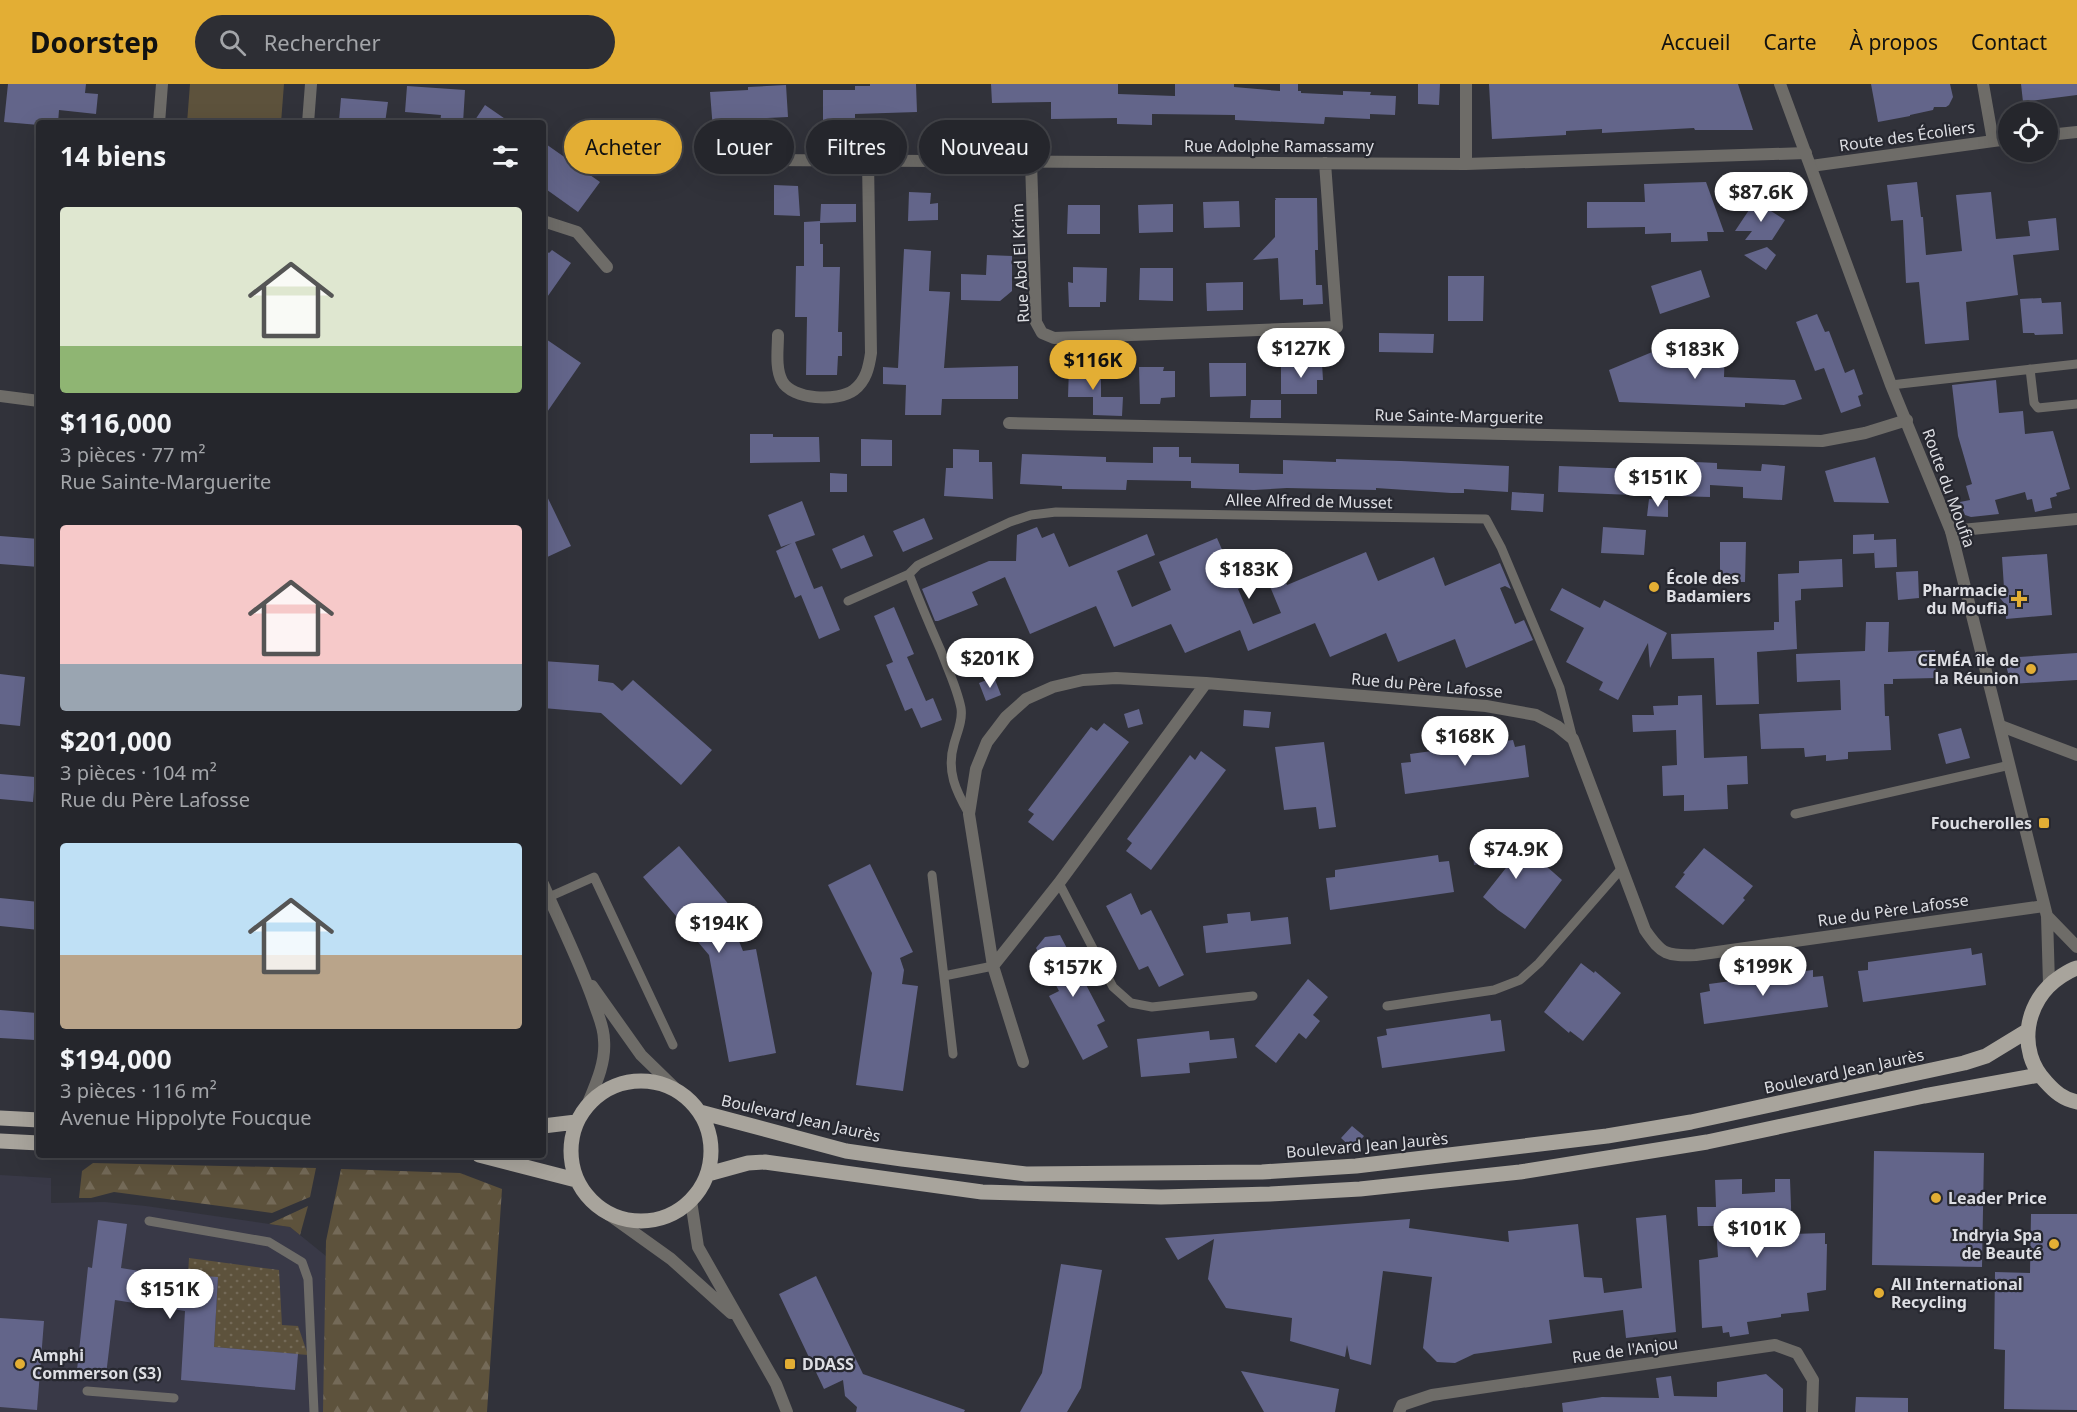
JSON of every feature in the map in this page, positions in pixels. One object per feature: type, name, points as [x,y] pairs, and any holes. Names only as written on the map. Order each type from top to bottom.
[{"type":"main road","points":[[2077,968],[2049,984],[2038,998],[2030,1014],[2027,1031],[2030,1054],[2039,1075],[2055,1092],[2068,1100],[2077,1102]]},
{"type":"main road","name":"Boulevard Jean Jaurès","points":[[700,1112],[846,1150],[1026,1174],[1263,1172],[1356,1167],[1607,1136],[1703,1120],[1964,1063],[1986,1056],[2027,1031]]},
{"type":"main road","points":[[708,1174],[748,1163],[765,1162],[982,1192],[1161,1197],[1360,1189],[1520,1172],[1707,1142],[1947,1091],[2039,1075]]},
{"type":"main road","name":"Boulevard Jean Jaurès","points":[[643,1081],[662,1084],[679,1092],[700,1112],[709,1132],[712,1153],[708,1174],[701,1188],[691,1201],[672,1215],[649,1221],[626,1220],[604,1211],[587,1198],[576,1180],[570,1161],[571,1141],[576,1122],[588,1103],[598,1095],[624,1082],[643,1081]]},
{"type":"main road","points":[[0,1118],[36,1120]]},
{"type":"main road","points":[[546,1126],[576,1122]]},
{"type":"main road","points":[[0,1141],[36,1143]]},
{"type":"main road","points":[[491,1158],[576,1180]]},
{"type":"street","points":[[159,120],[162,84]]},
{"type":"street","points":[[308,120],[311,84]]},
{"type":"street","points":[[1466,84],[1466,164]]},
{"type":"street","name":"Route du Moufia","points":[[1780,84],[1891,385],[1951,531],[2046,911],[2049,984]]},
{"type":"street","points":[[1983,84],[1993,141]]},
{"type":"street","points":[[2058,134],[2077,132]]},
{"type":"street","name":"Route des Écoliers","points":[[1811,166],[1998,140]]},
{"type":"street","name":"Rue Adolphe Ramassamy","points":[[1050,162],[1466,164],[1806,153]]},
{"type":"street","name":"Rue Abd El Krim","points":[[1031,174],[1036,322],[1042,333],[1054,338],[1337,327],[1325,163]]},
{"type":"street","points":[[778,335],[778,369],[786,387],[806,397],[843,396],[855,389],[864,379],[871,353],[868,174]]},
{"type":"street","points":[[546,223],[576,232],[607,267]]},
{"type":"street","points":[[0,396],[36,401]]},
{"type":"street","name":"Rue Sainte-Marguerite","points":[[1009,423],[1822,441],[1865,433],[1907,420]]},
{"type":"street","points":[[1951,531],[2077,519]]},
{"type":"street","name":"Rue du Père Lafosse","points":[[1023,1062],[993,966],[969,814],[976,769],[987,742],[1006,717],[1026,699],[1053,687],[1083,680],[1116,678],[1365,695],[1512,710],[1536,715],[1557,726],[1573,739],[1645,930],[1665,953],[1696,955],[2046,911]]},
{"type":"street","points":[[993,966],[1059,884],[1206,683]]},
{"type":"street","points":[[2001,726],[2077,755]]},
{"type":"street","points":[[546,890],[583,973],[603,1029],[605,1042],[603,1059],[588,1103]]},
{"type":"street","points":[[2046,911],[2077,947]]},
{"type":"street","points":[[583,973],[641,1055],[679,1092]]},
{"type":"street","points":[[691,1201],[698,1247],[776,1384],[787,1412]]},
{"type":"street","points":[[604,1211],[671,1259],[740,1322]]},
{"type":"street","name":"Rue de l'Anjou","points":[[1399,1412],[1402,1406],[1432,1395],[1774,1345],[1797,1353],[1813,1380],[1812,1412]]},
{"type":"lane","points":[[1891,385],[2077,364]]},
{"type":"lane","points":[[2031,369],[2034,403],[2038,408],[2077,404]]},
{"type":"lane","name":"Allee Alfred de Musset","points":[[848,601],[909,574],[918,565],[1010,522],[1031,515],[1056,512],[1486,519],[1501,547],[1560,688],[1573,739]]},
{"type":"lane","points":[[909,574],[956,690],[962,712],[950,764],[956,791],[969,814]]},
{"type":"lane","points":[[1795,814],[2010,765]]},
{"type":"lane","points":[[1387,1006],[1494,990],[1520,980],[1539,963],[1622,868]]},
{"type":"lane","points":[[932,875],[953,1054]]},
{"type":"lane","points":[[549,897],[594,877],[672,1045]]},
{"type":"lane","points":[[1059,884],[1113,987],[1131,1003],[1152,1007],[1253,996]]},
{"type":"lane","points":[[944,976],[993,966]]},
{"type":"lane","points":[[149,1221],[269,1242],[302,1262],[308,1279],[314,1412]]},
{"type":"lane","points":[[87,1391],[174,1398]]},
{"type":"shaded area","points":[[0,1175],[51,1178],[51,1203],[105,1202],[146,1206],[290,1227],[326,1256],[324,1412],[0,1412]]},
{"type":"green space","points":[[190,84],[284,84],[281,120],[187,120]]},
{"type":"green space","points":[[93,1163],[316,1168],[310,1197],[272,1213],[114,1192],[91,1198],[79,1198],[82,1171]]},
{"type":"green space","points":[[341,1169],[460,1173],[502,1189],[487,1412],[323,1412],[326,1241]]},
{"type":"green space","points":[[308,1206],[300,1235],[290,1227],[269,1224]]},
{"type":"green space","points":[[189,1258],[279,1270],[282,1325],[298,1326],[308,1355],[214,1347],[218,1278],[188,1275]]},
{"type":"building","points":[[8,84],[86,84],[85,93],[98,94],[96,114],[59,110],[58,120],[36,120],[36,125],[4,122]]},
{"type":"building","points":[[870,84],[916,84],[917,112],[855,114],[855,120],[823,120],[823,90],[855,90],[855,86],[870,86]]},
{"type":"building","points":[[991,84],[1118,84],[1118,94],[1175,96],[1175,84],[1234,84],[1234,87],[1280,91],[1280,84],[1298,84],[1298,91],[1301,93],[1343,95],[1343,91],[1396,96],[1395,115],[1370,114],[1370,119],[1325,117],[1324,124],[1235,120],[1235,115],[1152,114],[1152,125],[1117,124],[1117,118],[1051,119],[1051,102],[992,103]]},
{"type":"building","points":[[1418,84],[1440,84],[1439,105],[1418,104]]},
{"type":"building","points":[[1489,84],[1738,84],[1753,130],[1695,130],[1694,128],[1602,133],[1602,129],[1566,131],[1566,135],[1492,139]]},
{"type":"building","points":[[1871,84],[1950,84],[1953,97],[1946,107],[1934,107],[1933,110],[1878,122]]},
{"type":"building","points":[[2021,84],[2077,84],[2077,95],[2023,102]]},
{"type":"building","points":[[786,85],[788,117],[712,120],[710,92],[748,90],[748,87]]},
{"type":"building","points":[[407,86],[465,90],[463,120],[440,120],[441,115],[405,112]]},
{"type":"building","points":[[341,98],[388,102],[385,120],[339,120]]},
{"type":"building","points":[[485,105],[507,120],[475,120]]},
{"type":"building","points":[[546,144],[564,157],[564,174],[589,174],[600,182],[578,212],[546,189]]},
{"type":"building","points":[[1706,182],[1724,232],[1707,232],[1708,241],[1671,242],[1671,233],[1645,234],[1645,227],[1587,228],[1587,202],[1645,202],[1644,184]]},
{"type":"building","points":[[1917,182],[1926,255],[1962,251],[1956,195],[1991,192],[1996,239],[2030,236],[2028,221],[2056,218],[2059,250],[2013,255],[2018,295],[1966,302],[1969,340],[1925,344],[1919,282],[1906,283],[1903,220],[1891,221],[1887,185]]},
{"type":"building","points":[[774,185],[798,186],[800,216],[774,215]]},
{"type":"building","points":[[909,192],[931,193],[930,204],[938,203],[938,220],[908,221]]},
{"type":"building","points":[[1275,198],[1317,198],[1316,285],[1322,285],[1323,304],[1303,305],[1303,299],[1280,300],[1278,258],[1253,260],[1275,237]]},
{"type":"building","points":[[1239,201],[1240,227],[1204,228],[1203,202]]},
{"type":"building","points":[[1755,201],[1785,220],[1772,240],[1745,240],[1752,231],[1735,231]]},
{"type":"building","points":[[821,204],[856,204],[856,222],[820,223]]},
{"type":"building","points":[[1173,204],[1173,232],[1139,233],[1138,205]]},
{"type":"building","points":[[1068,205],[1100,205],[1100,234],[1067,234]]},
{"type":"building","points":[[820,221],[823,267],[840,267],[838,332],[842,332],[842,356],[838,356],[837,375],[806,375],[807,317],[795,317],[796,266],[804,266],[804,222]]},
{"type":"building","points":[[1767,247],[1776,255],[1766,270],[1744,255]]},
{"type":"building","points":[[904,249],[931,251],[929,291],[950,292],[944,368],[1018,366],[1018,399],[942,399],[941,415],[905,415],[906,385],[883,384],[883,367],[898,368]]},
{"type":"building","points":[[552,250],[571,263],[546,299],[546,251],[549,253]]},
{"type":"building","points":[[987,255],[1012,256],[1012,291],[1000,301],[961,300],[961,274],[986,275]]},
{"type":"building","points":[[1073,267],[1107,268],[1106,302],[1100,302],[1100,307],[1069,307],[1068,282],[1073,283]]},
{"type":"building","points":[[1140,268],[1173,268],[1173,301],[1139,300]]},
{"type":"building","points":[[1701,270],[1710,297],[1660,314],[1651,286]]},
{"type":"building","points":[[1448,276],[1484,276],[1483,321],[1448,321]]},
{"type":"building","points":[[1243,282],[1243,310],[1207,311],[1206,283]]},
{"type":"building","points":[[2041,298],[2042,303],[2061,302],[2063,334],[2023,333],[2020,299]]},
{"type":"building","points":[[1817,314],[1825,332],[1829,331],[1845,373],[1854,369],[1863,394],[1858,396],[1861,406],[1841,413],[1824,368],[1815,371],[1796,322]]},
{"type":"building","points":[[1379,333],[1434,334],[1433,353],[1379,352]]},
{"type":"building","points":[[546,339],[581,363],[546,414]]},
{"type":"building","points":[[1713,343],[1713,347],[1725,347],[1724,377],[1795,380],[1802,399],[1784,405],[1745,403],[1745,407],[1619,402],[1609,370],[1669,345]]},
{"type":"building","points":[[1209,363],[1246,363],[1246,396],[1210,397]]},
{"type":"building","points":[[1303,363],[1322,363],[1323,380],[1317,380],[1317,394],[1281,394],[1281,367],[1303,367]]},
{"type":"building","points":[[1069,367],[1101,368],[1101,397],[1123,397],[1122,416],[1093,415],[1093,397],[1068,397]]},
{"type":"building","points":[[1139,367],[1164,367],[1163,371],[1175,371],[1175,397],[1161,398],[1160,404],[1140,404]]},
{"type":"building","points":[[1996,380],[1999,413],[2023,411],[2025,434],[2053,431],[2070,489],[2056,493],[2057,496],[2050,498],[2052,508],[2035,512],[2032,499],[2027,500],[2025,492],[1995,500],[1999,514],[1971,517],[1965,515],[1960,502],[1970,500],[1966,486],[1972,484],[1958,436],[1952,385]]},
{"type":"building","points":[[1251,400],[1281,400],[1281,418],[1250,418]]},
{"type":"building","points":[[750,434],[773,434],[773,437],[819,437],[820,462],[750,463]]},
{"type":"building","points":[[861,439],[892,440],[892,466],[861,466]]},
{"type":"building","points":[[1153,447],[1179,447],[1179,457],[1191,457],[1191,463],[1239,464],[1239,473],[1283,474],[1283,460],[1336,462],[1336,459],[1509,466],[1508,492],[1464,489],[1464,493],[1451,493],[1376,488],[1376,490],[1287,488],[1254,490],[1191,488],[1191,481],[1127,480],[1126,490],[1062,489],[1062,486],[1020,484],[1022,454],[1106,457],[1106,462],[1153,463]]},
{"type":"building","points":[[953,449],[979,450],[979,462],[992,462],[993,499],[944,496],[946,468],[953,468]]},
{"type":"building","points":[[1875,457],[1889,503],[1834,502],[1825,471]]},
{"type":"building","points":[[1695,462],[1717,463],[1717,469],[1761,471],[1762,464],[1785,466],[1782,500],[1743,498],[1743,487],[1710,485],[1710,497],[1676,496],[1677,467],[1694,468]]},
{"type":"building","points":[[1559,466],[1634,469],[1633,495],[1558,492]]},
{"type":"building","points":[[830,473],[847,474],[847,492],[830,492]]},
{"type":"building","points":[[1512,492],[1544,494],[1543,512],[1511,510]]},
{"type":"building","points":[[546,494],[571,546],[546,558]]},
{"type":"building","points":[[1649,499],[1668,500],[1668,517],[1647,516]]},
{"type":"building","points":[[802,501],[815,535],[795,542],[814,589],[822,586],[840,630],[819,639],[801,595],[795,598],[776,551],[792,543],[781,547],[768,515]]},
{"type":"building","points":[[924,518],[933,539],[903,552],[893,531]]},
{"type":"building","points":[[1037,527],[1042,538],[1054,533],[1069,567],[1147,534],[1155,555],[1117,571],[1132,607],[1171,590],[1159,562],[1217,538],[1230,568],[1272,550],[1287,585],[1366,552],[1378,581],[1434,557],[1445,586],[1500,563],[1511,589],[1505,586],[1500,588],[1515,624],[1524,620],[1533,640],[1466,668],[1455,639],[1398,662],[1386,633],[1330,657],[1315,623],[1248,651],[1240,630],[1185,653],[1171,624],[1114,647],[1096,606],[1030,634],[1005,577],[972,592],[978,605],[935,621],[922,589],[989,561],[1016,561],[1017,535]],"holes":[[[1266,577],[1281,613],[1253,624],[1238,589]]]},
{"type":"building","points":[[1603,527],[1646,530],[1644,555],[1601,553]]},
{"type":"building","points":[[1874,534],[1874,540],[1896,539],[1897,567],[1875,568],[1874,550],[1874,553],[1853,554],[1853,535]]},
{"type":"building","points":[[864,535],[873,556],[841,569],[832,549]]},
{"type":"building","points":[[0,536],[36,539],[36,567],[0,564]]},
{"type":"building","points":[[1720,542],[1746,542],[1745,582],[1720,582]]},
{"type":"building","points":[[2047,554],[2052,615],[2006,619],[2005,604],[2000,598],[2000,592],[2004,588],[2002,557]]},
{"type":"building","points":[[1842,559],[1843,587],[1801,589],[1801,600],[1795,601],[1797,649],[1757,652],[1759,704],[1716,705],[1714,658],[1672,659],[1671,634],[1774,630],[1774,622],[1779,622],[1778,574],[1799,573],[1799,561]]},
{"type":"building","points":[[1918,571],[1919,598],[1898,600],[1896,572]]},
{"type":"building","points":[[1562,588],[1600,608],[1604,600],[1667,633],[1650,668],[1648,643],[1618,700],[1599,690],[1603,682],[1566,662],[1584,628],[1550,610]]},
{"type":"building","points":[[894,607],[914,654],[907,657],[926,701],[933,698],[942,720],[921,728],[912,708],[905,711],[886,665],[893,662],[874,616]]},
{"type":"building","points":[[1866,622],[1889,622],[1888,652],[1935,650],[1936,678],[1893,679],[1893,684],[1884,684],[1885,716],[1889,716],[1891,750],[1848,752],[1848,759],[1826,761],[1826,755],[1805,757],[1804,748],[1761,749],[1759,714],[1841,710],[1840,680],[1797,682],[1796,654],[1865,651]]},
{"type":"building","points":[[2077,653],[2077,680],[2011,684],[2004,658]]},
{"type":"building","points":[[546,661],[599,665],[598,681],[613,683],[622,691],[633,680],[712,750],[681,785],[601,713],[546,708]]},
{"type":"building","points":[[0,674],[25,677],[20,726],[0,724]]},
{"type":"building","points":[[994,677],[1001,695],[986,701],[979,683]]},
{"type":"building","points":[[1702,695],[1704,758],[1747,756],[1748,784],[1727,785],[1728,809],[1684,811],[1684,795],[1663,796],[1662,766],[1677,765],[1676,730],[1633,732],[1632,715],[1654,715],[1653,706],[1678,705],[1678,696]]},
{"type":"building","points":[[1139,709],[1143,724],[1128,728],[1124,714]]},
{"type":"building","points":[[1244,710],[1271,712],[1269,728],[1243,726]]},
{"type":"building","points":[[1104,723],[1129,742],[1053,841],[1028,822],[1034,814],[1028,810],[1091,727],[1097,731]]},
{"type":"building","points":[[1961,728],[1970,758],[1946,764],[1938,734]]},
{"type":"building","points":[[1513,740],[1515,747],[1525,745],[1529,777],[1405,794],[1401,763],[1411,762],[1410,754]]},
{"type":"building","points":[[1324,742],[1336,827],[1319,829],[1316,807],[1284,810],[1275,747]]},
{"type":"building","points":[[1201,751],[1226,770],[1151,870],[1126,851],[1132,843],[1127,839],[1190,755],[1195,760]]},
{"type":"building","points":[[0,774],[35,777],[33,802],[0,799]]},
{"type":"building","points":[[1510,836],[1510,841],[1536,860],[1537,858],[1562,880],[1525,929],[1483,897],[1513,859],[1474,865],[1472,849],[1476,849],[1475,838]]},
{"type":"building","points":[[679,846],[743,921],[734,929],[743,951],[756,949],[776,1053],[729,1062],[709,955],[643,877]]},
{"type":"building","points":[[1704,848],[1753,886],[1743,898],[1745,900],[1723,925],[1675,887],[1685,874],[1683,873]]},
{"type":"building","points":[[1438,855],[1439,862],[1449,861],[1454,892],[1330,910],[1326,878],[1335,877],[1335,870]]},
{"type":"building","points":[[870,864],[913,952],[900,958],[904,970],[902,984],[918,986],[903,1091],[856,1085],[872,973],[828,885]]},
{"type":"building","points":[[1131,893],[1141,915],[1151,910],[1184,975],[1159,987],[1148,966],[1139,970],[1106,906]]},
{"type":"building","points":[[0,898],[36,902],[36,930],[0,926]]},
{"type":"building","points":[[1250,912],[1251,921],[1288,917],[1291,944],[1206,953],[1203,926],[1228,923],[1227,914]]},
{"type":"building","points":[[1060,935],[1105,1021],[1097,1025],[1108,1047],[1083,1060],[1049,996],[1059,991],[1036,948],[1045,937]]},
{"type":"building","points":[[1971,948],[1972,955],[1982,953],[1986,985],[1863,1002],[1858,971],[1868,970],[1868,962]]},
{"type":"building","points":[[1581,963],[1594,973],[1595,971],[1621,993],[1583,1041],[1570,1031],[1569,1033],[1544,1012]]},
{"type":"building","points":[[1813,970],[1813,977],[1823,976],[1828,1007],[1704,1024],[1700,993],[1710,991],[1709,984]]},
{"type":"building","points":[[1308,979],[1328,997],[1313,1015],[1320,1021],[1306,1039],[1299,1033],[1276,1063],[1255,1046]]},
{"type":"building","points":[[0,1010],[36,1013],[35,1040],[0,1038]]},
{"type":"building","points":[[1490,1014],[1491,1021],[1501,1020],[1505,1051],[1382,1068],[1377,1037],[1387,1035],[1386,1029]]},
{"type":"building","points":[[1209,1031],[1210,1040],[1234,1038],[1237,1058],[1189,1063],[1190,1073],[1141,1077],[1137,1039]]},
{"type":"building","points":[[1352,1126],[1364,1136],[1353,1149],[1341,1138]]},
{"type":"building","points":[[1874,1151],[1984,1153],[1982,1267],[1872,1265]]},
{"type":"building","points":[[1742,1179],[1742,1194],[1775,1192],[1775,1179],[1790,1179],[1792,1234],[1825,1233],[1825,1244],[1827,1244],[1826,1290],[1807,1293],[1809,1311],[1781,1314],[1781,1317],[1747,1322],[1749,1334],[1730,1337],[1729,1332],[1723,1333],[1722,1326],[1702,1328],[1699,1260],[1718,1257],[1716,1226],[1698,1226],[1697,1207],[1716,1207],[1715,1180]]},
{"type":"building","points":[[2031,1214],[2077,1214],[2077,1410],[2004,1409],[2005,1350],[1994,1349],[1995,1272],[2030,1273]]},
{"type":"building","points":[[1666,1215],[1676,1332],[1626,1338],[1623,1310],[1549,1320],[1552,1343],[1474,1354],[1455,1363],[1437,1362],[1423,1348],[1432,1277],[1383,1271],[1371,1365],[1350,1359],[1347,1345],[1345,1357],[1290,1341],[1292,1318],[1226,1308],[1208,1279],[1214,1239],[1178,1260],[1165,1238],[1410,1219],[1409,1228],[1509,1242],[1508,1231],[1578,1224],[1584,1277],[1602,1278],[1604,1293],[1642,1288],[1636,1218]]},
{"type":"building","points":[[98,1220],[127,1224],[121,1268],[188,1279],[188,1275],[218,1277],[214,1347],[298,1354],[295,1390],[181,1380],[185,1311],[115,1300],[106,1375],[77,1370],[88,1267],[92,1268]]},
{"type":"building","points":[[1061,1264],[1102,1270],[1081,1388],[1067,1412],[1020,1412],[1042,1373]]},
{"type":"building","points":[[816,1276],[863,1374],[965,1410],[964,1412],[856,1412],[857,1407],[845,1396],[843,1380],[824,1389],[779,1294]]},
{"type":"building","name":"Amphi Commerson (S3)","points":[[0,1318],[44,1321],[37,1410],[0,1407]]},
{"type":"building","points":[[1241,1371],[1339,1389],[1335,1412],[1264,1412]]},
{"type":"building","points":[[1766,1374],[1783,1389],[1783,1412],[1563,1412],[1562,1403],[1602,1397],[1659,1398],[1656,1378],[1671,1376],[1674,1396],[1717,1397],[1717,1382]]},
{"type":"building","points":[[1856,1397],[1908,1398],[1908,1412],[1855,1412]]},
{"type":"place","name":"École des Badamiers","points":[[1654,587]]},
{"type":"place","name":"Pharmacie du Moufia","points":[[2019,599]]},
{"type":"place","name":"CEMÉA île de la Réunion","points":[[2031,669]]},
{"type":"place","name":"Foucherolles","points":[[2044,823]]},
{"type":"place","name":"Leader Price","points":[[1936,1198]]},
{"type":"place","name":"Indryia Spa de Beauté","points":[[2054,1244]]},
{"type":"place","name":"All International Recycling","points":[[1879,1293]]},
{"type":"place","name":"Amphi Commerson (S3)","points":[[20,1364]]},
{"type":"place","name":"DDASS","points":[[790,1364]]}]
